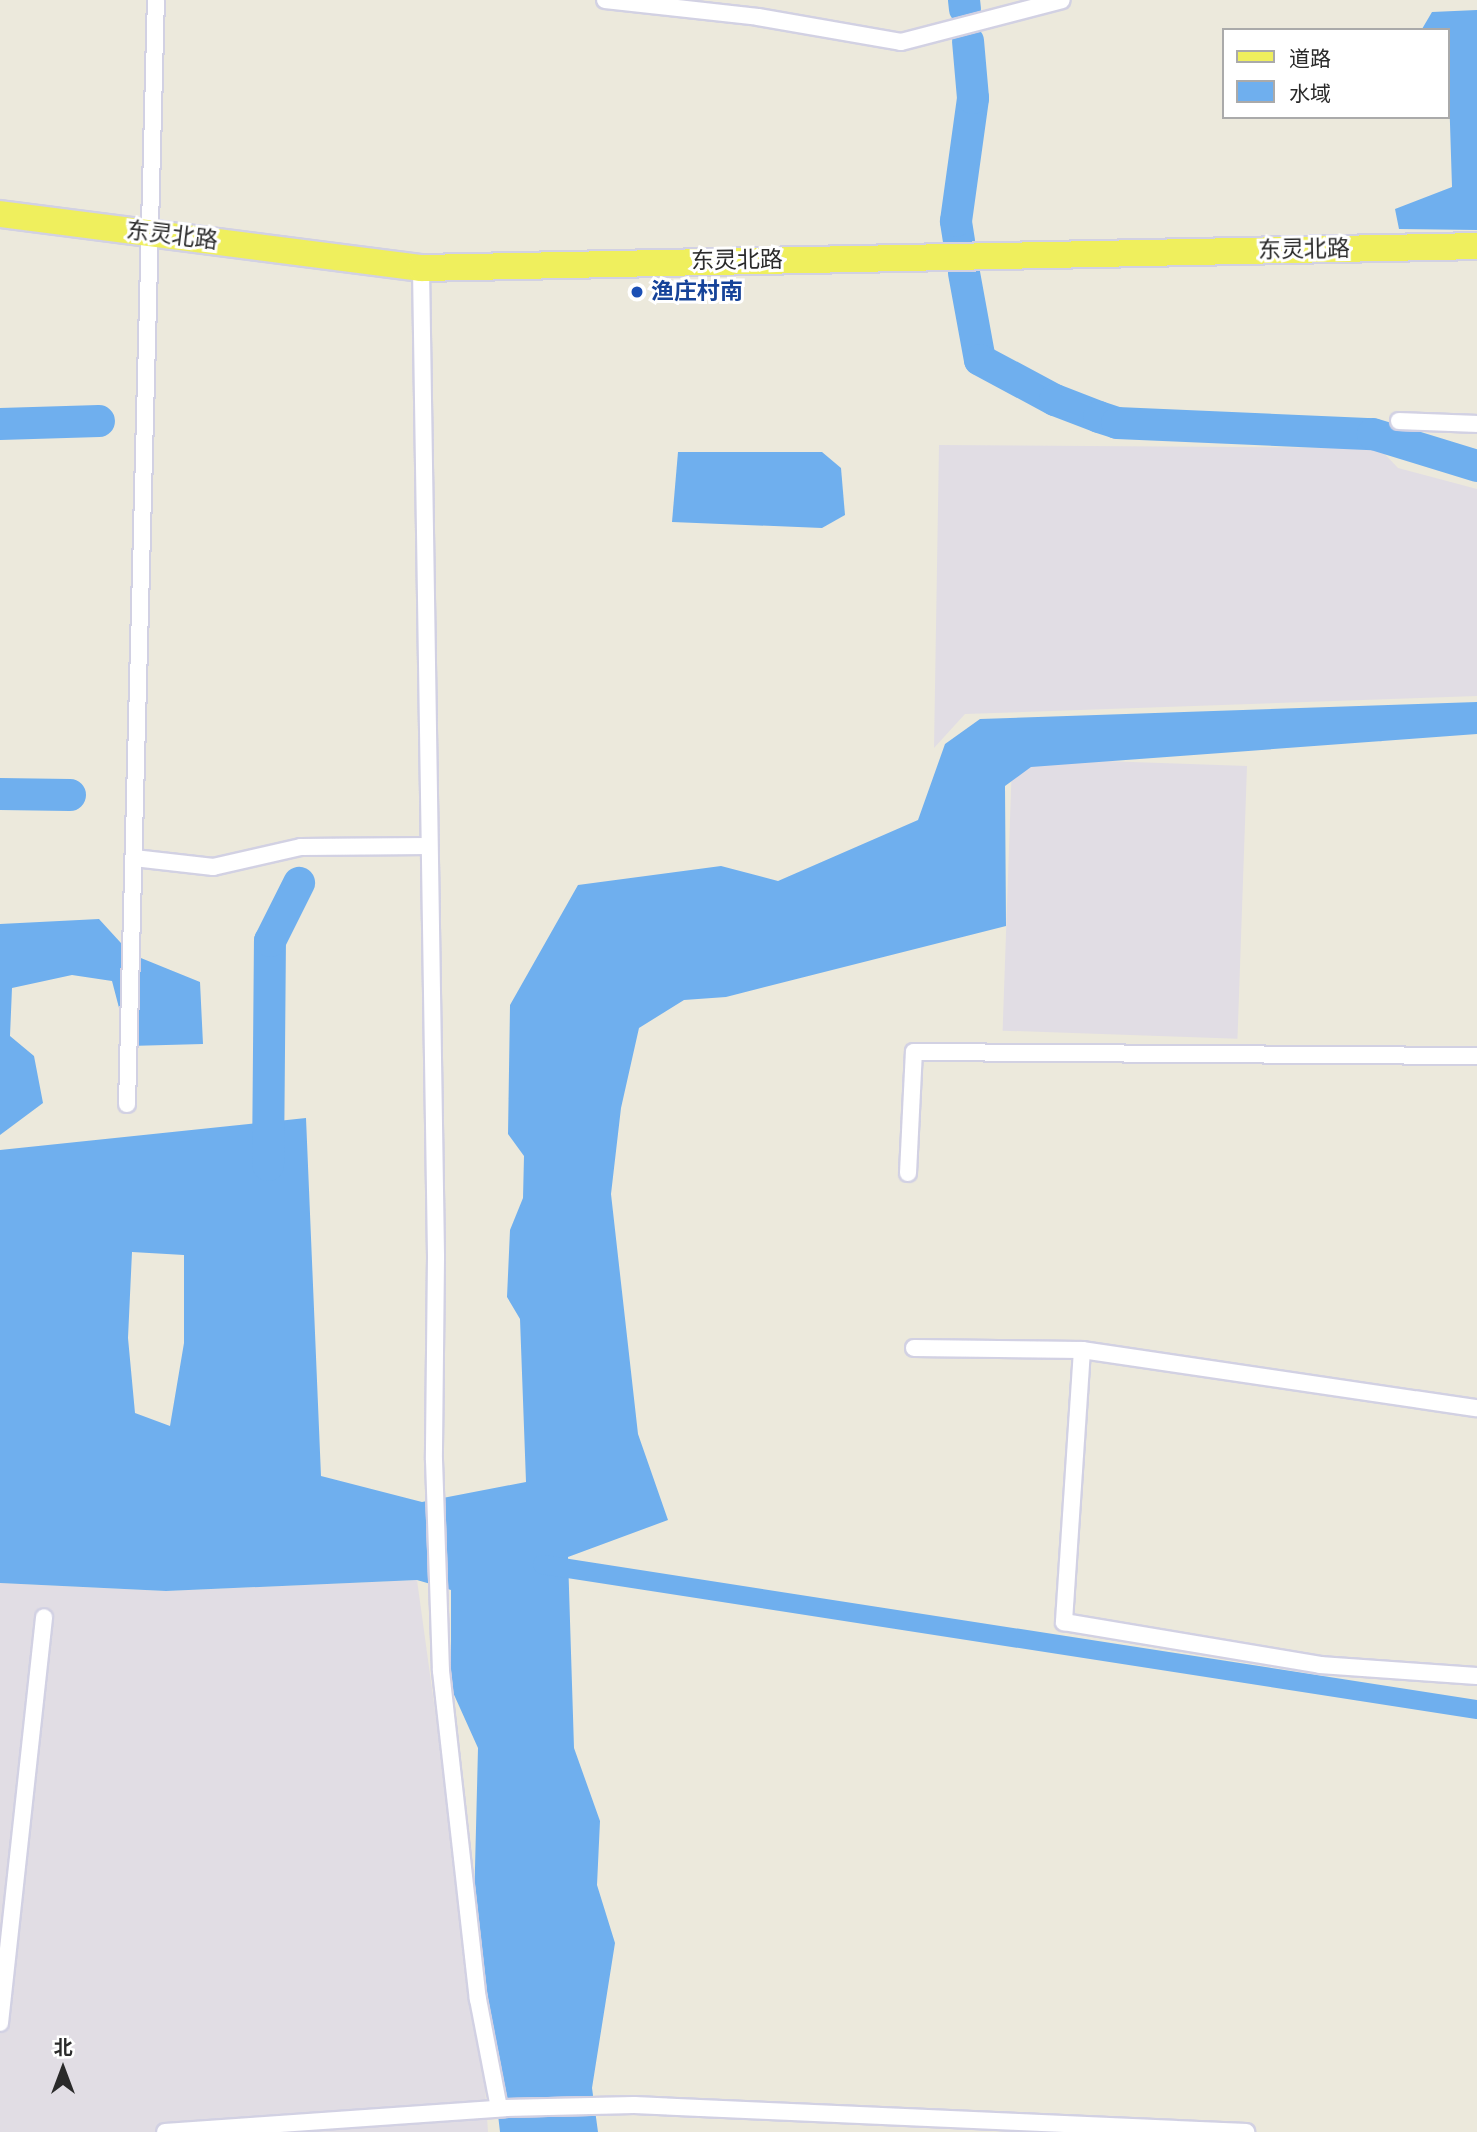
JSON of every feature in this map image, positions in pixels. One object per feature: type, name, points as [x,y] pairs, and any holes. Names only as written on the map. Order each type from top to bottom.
[{"type":"main road","name":"东灵北路","points":[[0,214],[421,268],[1477,246]]},
{"type":"street","points":[[127,1104],[156,0]]},
{"type":"street","points":[[605,0],[758,17],[901,42],[1062,0]]},
{"type":"street","points":[[421,268],[434,1460],[441,1565],[441,1671],[478,1999],[502,2108]]},
{"type":"street","points":[[1399,421],[1477,424]]},
{"type":"street","points":[[134,858],[213,867],[301,847],[429,846]]},
{"type":"street","points":[[908,1173],[914,1052],[1477,1056]]},
{"type":"street","points":[[914,1348],[1082,1350],[1477,1408]]},
{"type":"street","points":[[1082,1350],[1064,1622],[1320,1665],[1477,1676]]},
{"type":"street","points":[[0,2023],[44,1617]]},
{"type":"street","points":[[165,2132],[502,2108],[634,2105],[1246,2132]]},
{"type":"shaded area","points":[[939,445],[1379,448],[1398,468],[1477,489],[1477,696],[965,714],[934,748]]},
{"type":"shaded area","points":[[1012,758],[1247,766],[1237,1039],[1003,1031]]},
{"type":"shaded area","points":[[417,1580],[483,2059],[488,2132],[0,2132],[0,1583],[166,1591]]},
{"type":"water","points":[[1477,10],[1477,230],[1399,229],[1395,209],[1452,187],[1449,28],[1423,28],[1432,12]]},
{"type":"water","points":[[678,452],[822,452],[841,468],[845,515],[822,528],[672,522]]},
{"type":"water","points":[[1477,702],[1477,734],[1031,767],[1005,786],[1006,926],[726,997],[684,1000],[639,1028],[621,1108],[611,1194],[638,1434],[668,1520],[568,1557],[574,1748],[600,1821],[597,1885],[615,1943],[592,2088],[598,2132],[500,2132],[474,1908],[478,1748],[451,1688],[451,1590],[417,1580],[166,1591],[0,1583],[0,1150],[306,1118],[321,1476],[422,1502],[526,1482],[520,1319],[507,1297],[510,1230],[523,1198],[524,1156],[508,1134],[510,1005],[578,885],[721,866],[778,881],[918,820],[945,744],[980,719]],"holes":[[[132,1252],[184,1255],[184,1343],[170,1426],[135,1413],[128,1338]]]},
{"type":"water","points":[[99,919],[131,954],[200,982],[203,1044],[129,1046],[112,981],[72,975],[12,988],[10,1036],[34,1056],[43,1103],[0,1135],[0,924]]},
{"type":"waterway","points":[[964,0],[965,9]]},
{"type":"waterway","points":[[959,241],[956,221],[973,98],[968,41]]},
{"type":"waterway","points":[[964,273],[980,360],[1055,400],[1099,417],[1117,423],[1373,434],[1477,466]]},
{"type":"waterway","points":[[0,424],[99,421]]},
{"type":"waterway","points":[[0,794],[70,795]]},
{"type":"waterway","points":[[268,1165],[270,941],[299,883]]},
{"type":"waterway","points":[[542,1564],[1477,1709]]},
{"type":"place","name":"渔庄村南","points":[[637,292]]}]
